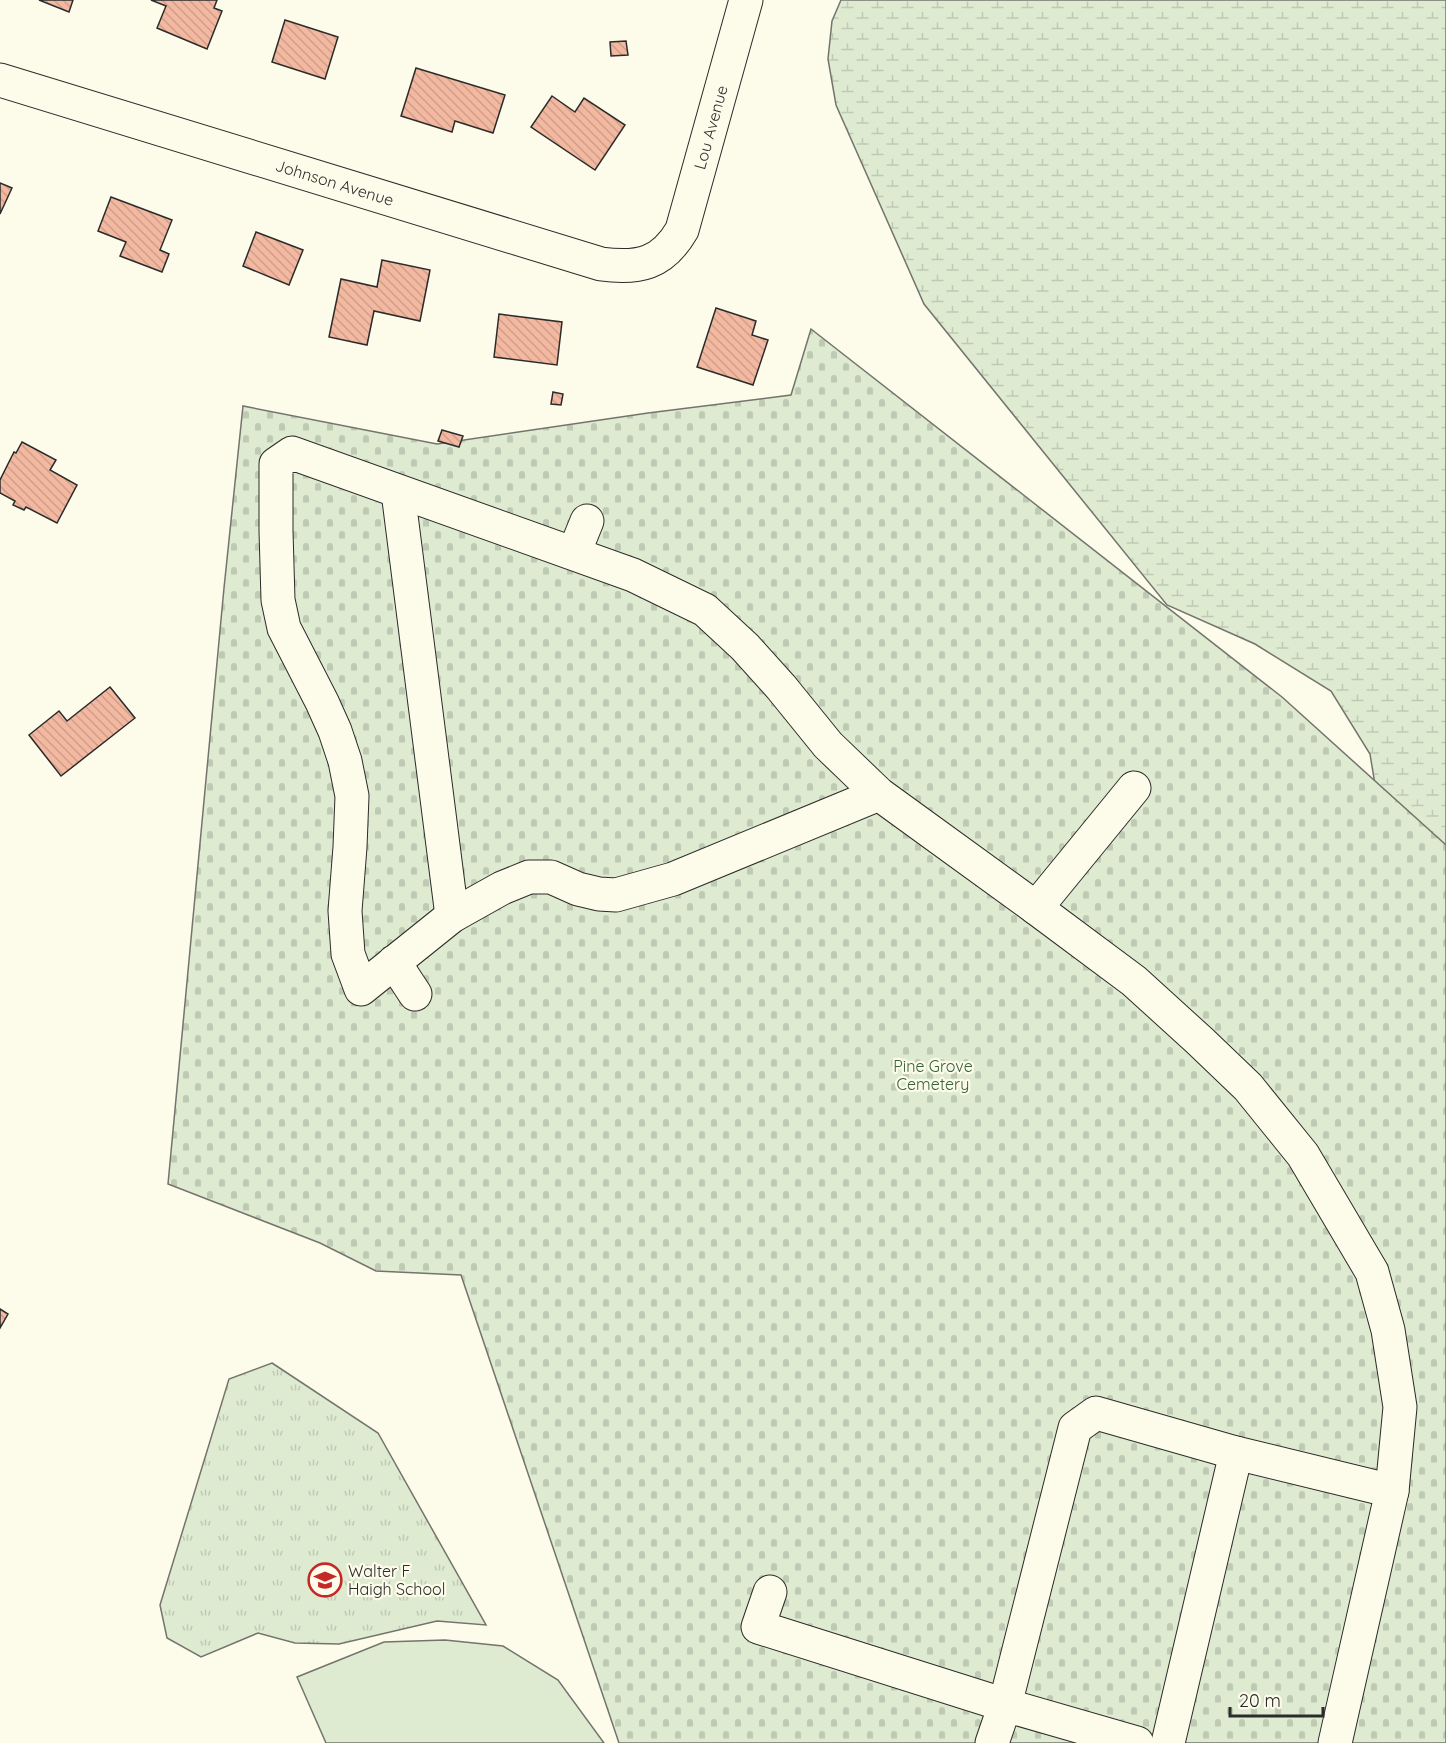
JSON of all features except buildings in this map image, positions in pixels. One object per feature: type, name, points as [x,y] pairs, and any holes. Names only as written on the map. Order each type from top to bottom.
[{"type":"street","name":"Lou Avenue","points":[[666,251],[675,242],[687,216],[746,0]]},
{"type":"street","name":"Johnson Avenue","points":[[0,80],[601,264],[619,267],[637,266],[651,261],[666,251]]},
{"type":"street","points":[[879,794],[662,882],[616,895],[578,889],[551,877],[529,877],[502,888],[452,916],[361,989],[348,954],[345,911],[352,796],[345,761],[335,731],[284,628],[278,600],[276,464],[292,453],[633,575],[705,610],[745,647],[782,687],[828,745],[879,794],[1134,981],[1248,1087],[1303,1155],[1372,1272],[1388,1330],[1400,1407],[1392,1491],[1335,1743]]},
{"type":"street","points":[[398,492],[452,916]]},
{"type":"street","points":[[574,553],[587,521]]},
{"type":"street","points":[[1036,908],[1134,788]]},
{"type":"street","points":[[394,963],[415,994]]},
{"type":"street","points":[[992,1743],[1005,1705],[1075,1428],[1096,1413],[1236,1453],[1392,1491]]},
{"type":"street","points":[[1168,1743],[1236,1453]]},
{"type":"street","points":[[770,1592],[758,1627],[1005,1705],[1137,1743]]},
{"type":"green space","points":[[841,0],[1446,0],[1446,928],[1381,821],[1370,754],[1331,691],[1255,644],[1167,605],[924,304],[836,105],[828,59],[832,21]]},
{"type":"green space","name":"Pine Grove Cemetery","points":[[811,329],[1282,697],[1446,845],[1446,1743],[619,1743],[461,1275],[376,1271],[320,1243],[168,1184],[243,406],[437,444],[791,395]]},
{"type":"green space","points":[[272,1363],[378,1433],[486,1625],[437,1621],[339,1644],[295,1643],[258,1633],[201,1657],[167,1638],[160,1605],[229,1379]]},
{"type":"green space","points":[[445,1640],[503,1646],[558,1680],[604,1743],[326,1743],[297,1677],[384,1642]]},
{"type":"place","name":"Walter F Haigh School","points":[[325,1580]]}]
